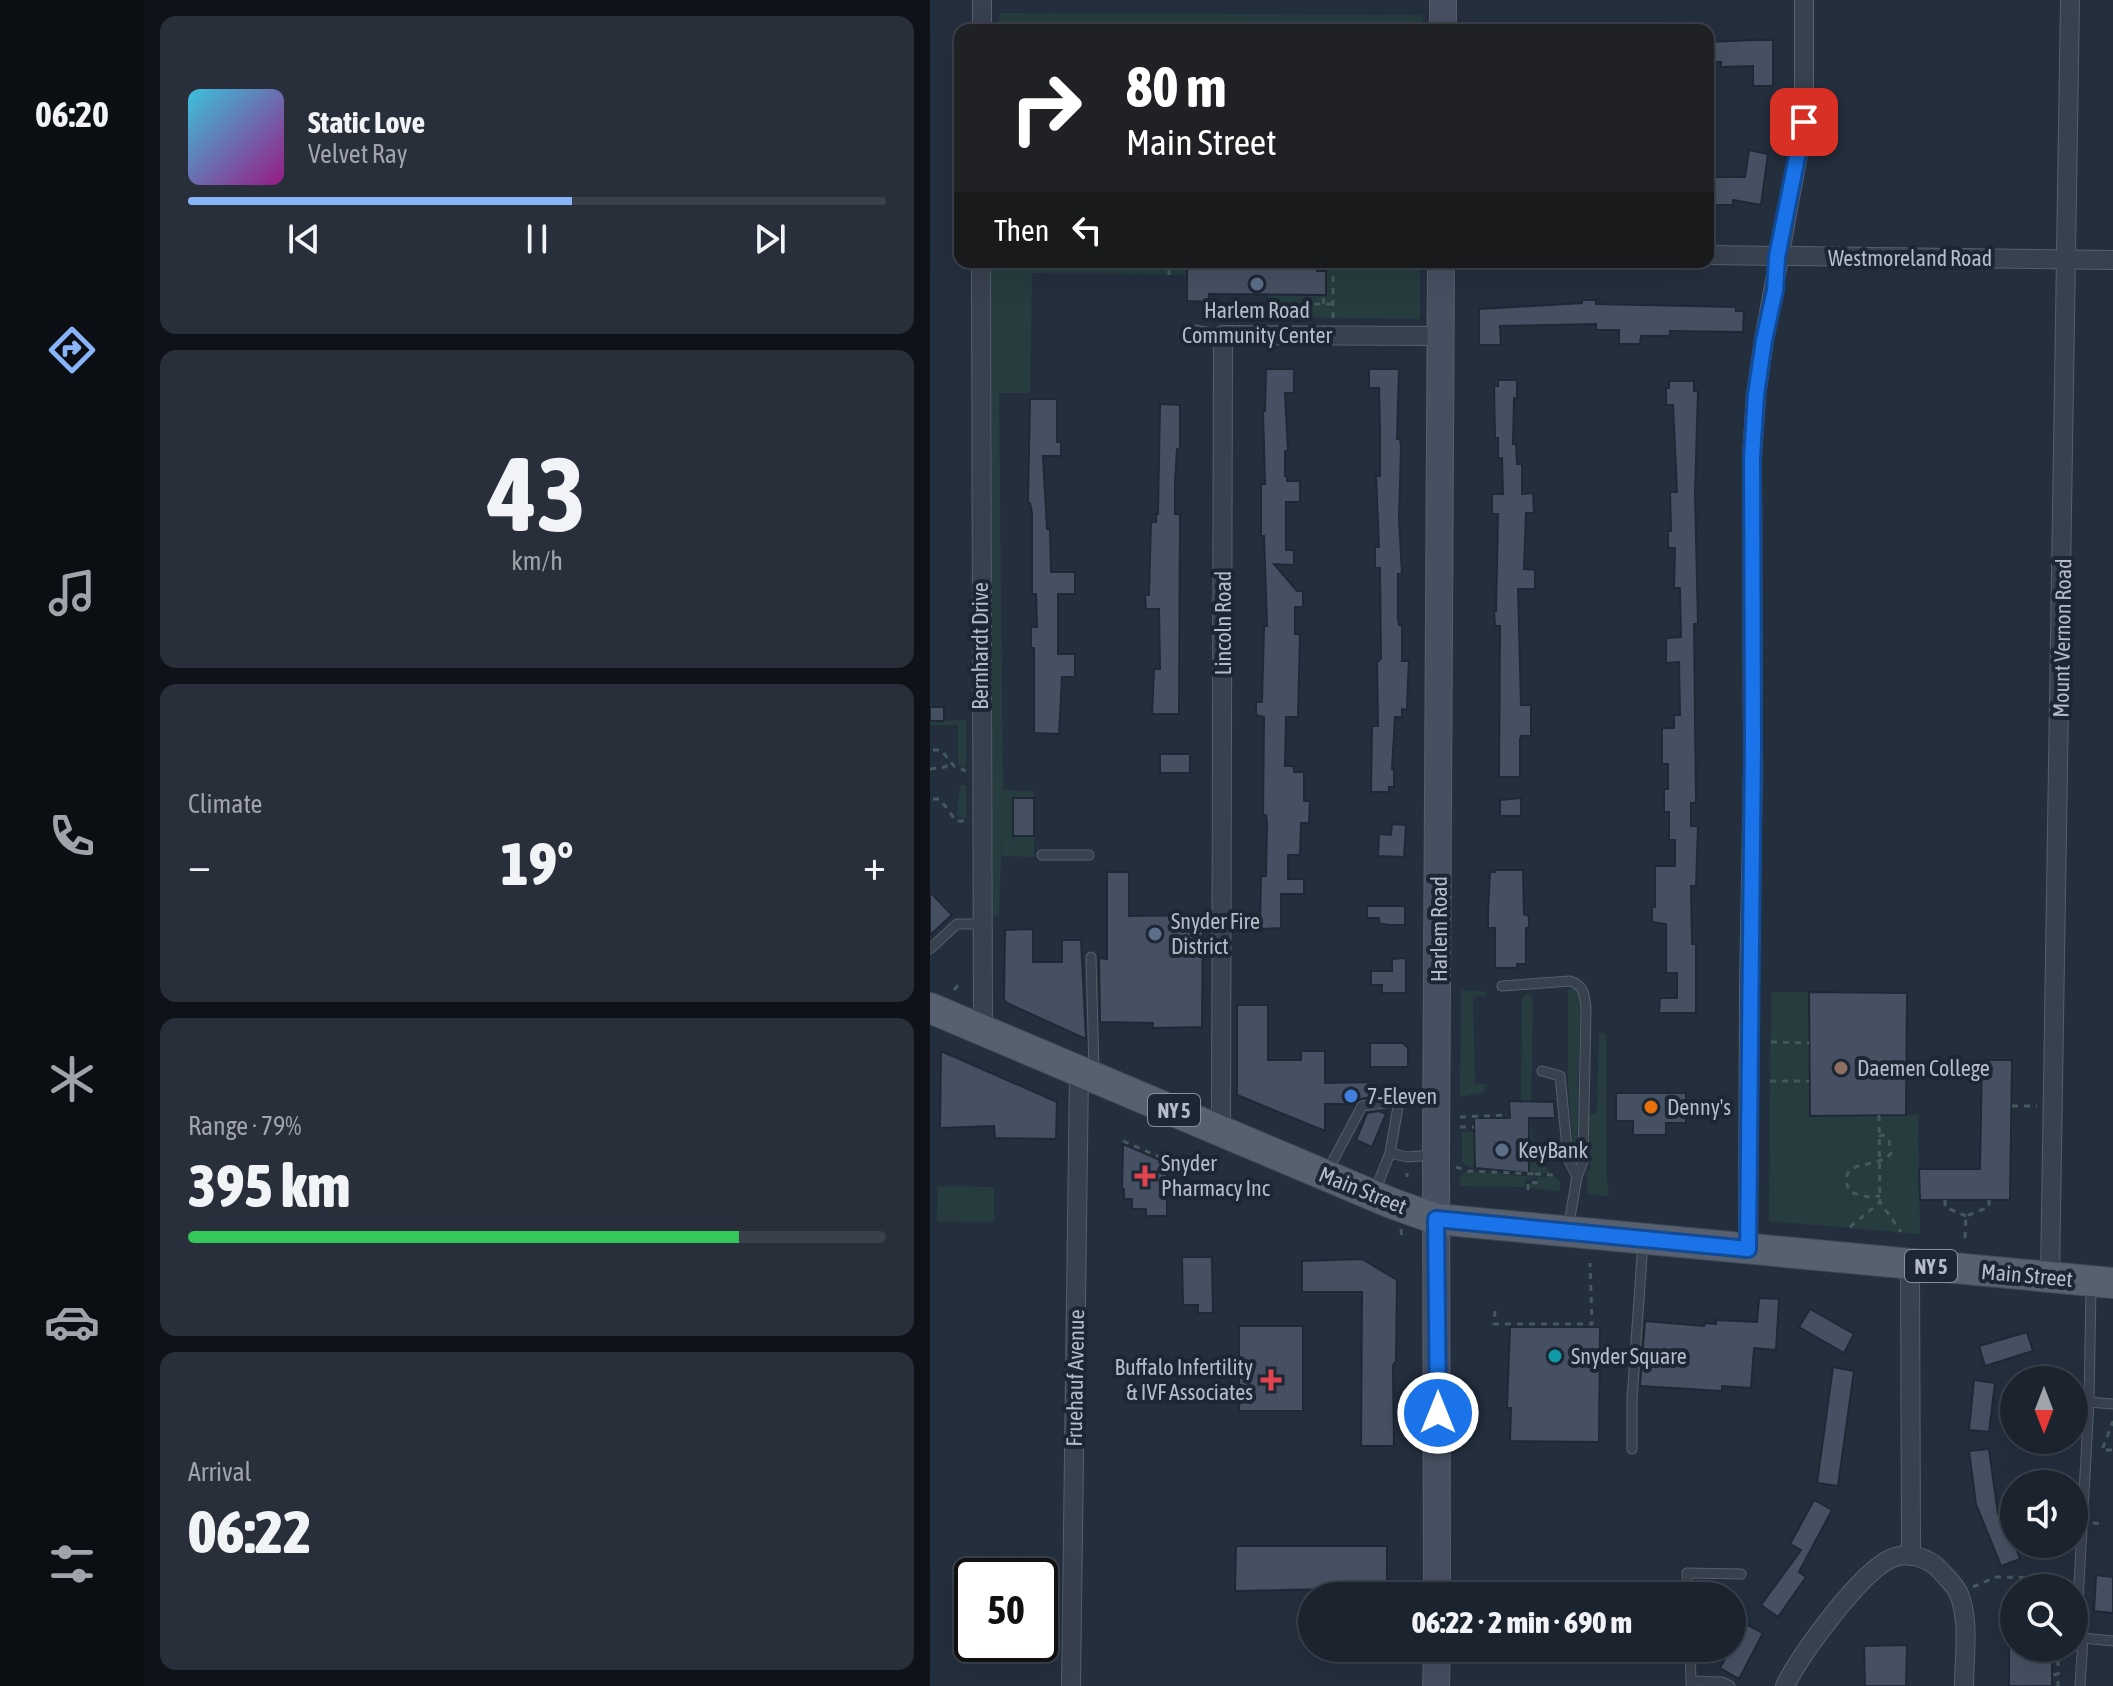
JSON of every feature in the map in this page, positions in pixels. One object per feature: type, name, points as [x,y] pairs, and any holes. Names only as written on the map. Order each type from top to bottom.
[{"type":"main road","points":[[1442,0],[1443,24]]},
{"type":"main road","name":"Harlem Road","points":[[1437,1582],[1436,1219],[1447,1161],[1437,1101],[1441,268]]},
{"type":"main road","name":"Main Street","points":[[930,1008],[1436,1219],[2102,1282]]},
{"type":"main road","points":[[1436,1686],[1437,1662]]},
{"type":"street","points":[[982,0],[982,24]]},
{"type":"street","points":[[1748,1249],[1753,740],[1752,457],[1756,395],[1775,290],[1777,257],[1804,122],[1804,0]]},
{"type":"street","name":"Mount Vernon Road","points":[[2050,1277],[2070,0]]},
{"type":"street","name":"Westmoreland Road","points":[[1714,255],[2113,260]]},
{"type":"street","name":"Bernhardt Drive","points":[[981,268],[983,1030]]},
{"type":"street","points":[[1223,335],[1442,336]]},
{"type":"street","name":"Lincoln Road","points":[[1221,1130],[1223,335]]},
{"type":"street","name":"Fruehauf Avenue","points":[[1071,1686],[1086,1074]]},
{"type":"street","points":[[1910,1264],[1911,1556]]},
{"type":"street","points":[[1785,1686],[1805,1652],[1873,1571],[1889,1559],[1911,1556],[1926,1559],[1936,1566],[1959,1595],[1963,1615],[1964,1686]]},
{"type":"lane","points":[[1194,330],[1223,335]]},
{"type":"lane","points":[[1042,855],[1089,855]]},
{"type":"lane","points":[[930,949],[957,924],[981,924]]},
{"type":"lane","points":[[1086,1074],[1093,981],[1091,957]]},
{"type":"lane","points":[[1502,986],[1570,981],[1584,990],[1584,1147],[1568,1232]]},
{"type":"lane","points":[[1542,1071],[1560,1076],[1568,1158],[1577,1177]]},
{"type":"lane","points":[[1373,1195],[1390,1153],[1399,1101]]},
{"type":"lane","points":[[1325,1175],[1362,1106],[1399,1101],[1437,1101]]},
{"type":"lane","points":[[1390,1153],[1447,1161]]},
{"type":"lane","points":[[1632,1449],[1636,1322],[1644,1239]]},
{"type":"lane","points":[[2079,1574],[2089,1402],[2102,1282]]},
{"type":"lane","points":[[2089,1402],[2113,1404]]},
{"type":"lane","points":[[1687,1582],[1687,1573],[1741,1574]]},
{"type":"lane","points":[[2088,1638],[2113,1641]]},
{"type":"lane","points":[[1690,1662],[1691,1684],[1722,1682],[1730,1686]]},
{"type":"lane","points":[[2080,1686],[2082,1662]]},
{"type":"path","points":[[1169,268],[1169,275]]},
{"type":"path","points":[[1333,268],[1333,320]]},
{"type":"path","points":[[1323,304],[1324,295]]},
{"type":"path","points":[[1304,320],[1304,304],[1333,304]]},
{"type":"path","points":[[933,750],[941,750],[966,771]]},
{"type":"path","points":[[930,769],[945,767],[952,762]]},
{"type":"path","points":[[933,799],[940,799],[956,821],[966,821]]},
{"type":"path","points":[[954,990],[959,984]]},
{"type":"path","points":[[1771,1042],[1809,1043]]},
{"type":"path","points":[[1770,1081],[1809,1081]]},
{"type":"path","points":[[2012,1106],[2053,1107]]},
{"type":"path","points":[[1460,1117],[1507,1115]]},
{"type":"path","points":[[1879,1115],[1880,1199],[1901,1232]]},
{"type":"path","points":[[1460,1127],[1474,1127]]},
{"type":"path","points":[[1879,1136],[1883,1135],[1891,1146],[1891,1153],[1879,1163],[1854,1167],[1848,1172],[1845,1182],[1849,1191],[1855,1194],[1880,1199]]},
{"type":"path","points":[[1123,1141],[1164,1159]]},
{"type":"path","points":[[1447,1161],[1468,1171],[1553,1175]]},
{"type":"path","points":[[1528,1190],[1528,1182],[1536,1183],[1536,1174]]},
{"type":"path","points":[[1850,1227],[1880,1199]]},
{"type":"path","points":[[1945,1200],[1945,1207],[1966,1216],[1989,1207],[1989,1200]]},
{"type":"path","points":[[1965,1238],[1966,1216]]},
{"type":"path","points":[[1401,1229],[1402,1238]]},
{"type":"path","points":[[1495,1311],[1494,1324],[1592,1324],[1590,1263]]},
{"type":"path","points":[[2112,1450],[2102,1450],[2113,1421]]},
{"type":"path","points":[[1973,1587],[2000,1577]]},
{"type":"path","points":[[2056,1662],[2058,1686]]},
{"type":"green space","points":[[999,13],[1422,15],[1422,24],[999,24]]},
{"type":"green space","points":[[991,268],[998,268],[998,280],[999,268],[1187,268],[1187,275],[1032,273],[1030,393],[999,393],[1003,790],[1034,791],[1034,798],[1013,798],[1013,835],[1034,836],[1034,857],[1002,856],[1002,830],[999,915],[993,916]]},
{"type":"green space","points":[[1317,268],[1420,268],[1420,319],[1268,317],[1268,294],[1326,295],[1326,271],[1317,271]]},
{"type":"green space","points":[[966,720],[966,768],[958,765],[958,725],[930,725],[930,721]]},
{"type":"green space","points":[[960,785],[966,785],[966,818],[957,814]]},
{"type":"green space","points":[[1568,989],[1578,989],[1580,995],[1577,1162],[1574,1162],[1568,1082]]},
{"type":"green space","points":[[1461,990],[1487,992],[1486,996],[1473,997],[1475,1084],[1488,1084],[1484,1092],[1460,1097]]},
{"type":"green space","points":[[1771,992],[1809,992],[1810,1116],[1918,1115],[1920,1234],[1769,1221]]},
{"type":"green space","points":[[1527,993],[1532,997],[1533,1006],[1531,1101],[1521,1101],[1522,998]]},
{"type":"green space","points":[[1599,1033],[1606,1034],[1606,1170],[1609,1196],[1587,1194],[1589,1115],[1597,1112]]},
{"type":"green space","points":[[1529,1118],[1539,1154],[1551,1173],[1529,1173]]},
{"type":"green space","points":[[1462,1132],[1474,1132],[1475,1168],[1466,1166],[1462,1161]]},
{"type":"green space","points":[[1468,1171],[1533,1177],[1533,1180],[1526,1179],[1525,1187],[1461,1186],[1459,1181]]},
{"type":"green space","points":[[1537,1177],[1555,1177],[1560,1182],[1560,1191],[1530,1188],[1530,1184],[1537,1184]]},
{"type":"green space","points":[[938,1186],[994,1187],[994,1222],[937,1221]]},
{"type":"building","points":[[1773,40],[1773,86],[1753,86],[1753,66],[1721,67],[1721,62],[1714,62],[1714,42]]},
{"type":"building","points":[[1749,150],[1768,154],[1761,205],[1733,200],[1733,205],[1714,205],[1714,177],[1745,177]]},
{"type":"building","name":"Harlem Road Community Center","points":[[1187,268],[1317,268],[1317,271],[1326,271],[1326,295],[1209,294],[1209,302],[1187,301]]},
{"type":"building","points":[[1582,300],[1596,300],[1596,304],[1736,307],[1736,311],[1744,311],[1743,332],[1670,331],[1670,336],[1641,336],[1640,344],[1619,344],[1619,330],[1596,330],[1596,324],[1500,326],[1501,345],[1479,345],[1479,309],[1582,303]]},
{"type":"building","points":[[1266,369],[1294,369],[1294,393],[1285,393],[1288,451],[1285,451],[1285,476],[1287,481],[1300,481],[1300,502],[1286,502],[1286,550],[1294,550],[1294,565],[1274,564],[1297,591],[1303,591],[1303,607],[1295,607],[1295,634],[1300,634],[1298,717],[1286,717],[1285,766],[1294,766],[1294,772],[1304,772],[1304,801],[1310,801],[1309,823],[1301,823],[1300,855],[1288,855],[1288,879],[1304,879],[1304,894],[1281,894],[1281,928],[1260,929],[1261,876],[1266,876],[1267,822],[1266,815],[1263,815],[1264,717],[1256,715],[1256,702],[1262,702],[1264,626],[1267,626],[1264,536],[1261,536],[1261,484],[1265,484],[1263,411]]},
{"type":"building","points":[[1369,369],[1399,369],[1397,439],[1400,439],[1401,447],[1399,518],[1402,574],[1398,574],[1398,619],[1399,625],[1402,625],[1402,661],[1409,661],[1407,710],[1402,709],[1402,717],[1395,717],[1394,787],[1389,787],[1389,792],[1371,792],[1372,726],[1378,726],[1377,662],[1381,659],[1380,568],[1375,568],[1375,547],[1379,547],[1376,476],[1380,476],[1380,430],[1379,388],[1369,388]]},
{"type":"building","points":[[1498,380],[1517,380],[1513,444],[1516,444],[1517,464],[1522,464],[1522,494],[1533,493],[1534,513],[1526,513],[1524,569],[1535,570],[1535,589],[1518,589],[1521,705],[1531,705],[1531,736],[1521,736],[1520,739],[1520,777],[1499,777],[1500,626],[1495,626],[1494,611],[1498,514],[1492,514],[1492,494],[1503,494],[1502,458],[1498,458],[1498,438],[1495,438],[1494,386],[1498,386]]},
{"type":"building","points":[[1669,381],[1694,381],[1694,391],[1698,391],[1695,492],[1698,624],[1694,624],[1696,803],[1691,803],[1691,826],[1698,826],[1696,886],[1691,886],[1692,944],[1696,944],[1696,1013],[1659,1013],[1660,998],[1677,998],[1677,973],[1666,973],[1666,924],[1652,922],[1655,866],[1675,866],[1675,840],[1669,840],[1669,812],[1664,812],[1668,764],[1662,764],[1662,728],[1674,728],[1674,715],[1680,715],[1679,662],[1666,663],[1666,638],[1681,637],[1680,588],[1674,588],[1675,548],[1668,548],[1670,492],[1677,492],[1673,405],[1666,405]]},
{"type":"building","points":[[1030,399],[1057,399],[1057,442],[1061,442],[1061,456],[1043,456],[1051,572],[1075,572],[1075,594],[1058,594],[1058,654],[1075,654],[1075,677],[1062,677],[1059,734],[1034,733],[1034,648],[1031,648],[1031,627],[1037,627],[1036,594],[1032,594],[1032,513],[1028,503]]},
{"type":"building","points":[[1160,404],[1180,405],[1180,449],[1177,449],[1175,483],[1175,514],[1180,514],[1179,714],[1152,714],[1154,669],[1160,669],[1159,609],[1146,609],[1145,595],[1149,595],[1151,522],[1156,522],[1158,514]]},
{"type":"building","points":[[930,707],[944,707],[944,721],[930,721]]},
{"type":"building","points":[[1160,754],[1190,754],[1190,773],[1160,773]]},
{"type":"building","points":[[1013,798],[1034,798],[1034,836],[1013,836]]},
{"type":"building","points":[[1521,798],[1521,816],[1500,816],[1500,800]]},
{"type":"building","points":[[1392,824],[1406,825],[1404,857],[1378,856],[1379,834],[1391,835]]},
{"type":"building","points":[[1523,870],[1524,914],[1529,916],[1529,928],[1526,928],[1526,964],[1517,964],[1517,968],[1495,968],[1495,928],[1488,928],[1488,911],[1490,872]]},
{"type":"building","name":"Snyder Fire District","points":[[1107,872],[1129,872],[1129,916],[1203,915],[1202,1027],[1153,1028],[1153,1023],[1100,1022],[1099,958],[1107,959]]},
{"type":"building","points":[[930,892],[952,915],[930,935]]},
{"type":"building","points":[[1367,906],[1405,906],[1405,925],[1388,925],[1379,923],[1379,918],[1367,918]]},
{"type":"building","points":[[1033,929],[1033,962],[1062,962],[1062,940],[1081,940],[1086,1039],[1004,999],[1005,930]]},
{"type":"building","points":[[1406,958],[1406,993],[1382,993],[1382,985],[1371,985],[1371,971],[1392,971],[1392,959]]},
{"type":"building","points":[[1809,992],[1907,993],[1906,1115],[1810,1116]]},
{"type":"building","points":[[1237,1005],[1268,1005],[1268,1060],[1301,1060],[1301,1051],[1325,1051],[1325,1083],[1370,1082],[1372,1097],[1360,1099],[1355,1104],[1325,1104],[1325,1131],[1237,1095]]},
{"type":"building","points":[[1370,1043],[1403,1043],[1408,1048],[1408,1067],[1370,1067]]},
{"type":"building","points":[[941,1051],[1057,1102],[1056,1139],[995,1138],[994,1126],[940,1128]]},
{"type":"building","points":[[1982,1060],[2012,1060],[2010,1200],[1920,1200],[1919,1169],[1980,1169]]},
{"type":"building","name":"Denny's","points":[[1616,1093],[1686,1093],[1686,1123],[1666,1123],[1666,1135],[1633,1135],[1633,1121],[1616,1121]]},
{"type":"building","name":"KeyBank","points":[[1509,1101],[1554,1102],[1555,1118],[1529,1118],[1529,1173],[1475,1168],[1474,1118],[1510,1118]]},
{"type":"building","points":[[1379,1111],[1386,1114],[1372,1147],[1356,1140],[1367,1113]]},
{"type":"building","name":"Snyder Pharmacy Inc","points":[[1123,1144],[1167,1163],[1167,1216],[1146,1216],[1146,1209],[1132,1209],[1132,1199],[1124,1199]]},
{"type":"building","points":[[1182,1257],[1212,1257],[1213,1313],[1198,1313],[1198,1305],[1183,1305]]},
{"type":"building","points":[[1362,1259],[1397,1280],[1396,1361],[1393,1365],[1394,1446],[1361,1446],[1362,1292],[1302,1292],[1302,1261]]},
{"type":"building","points":[[1759,1298],[1779,1299],[1776,1350],[1754,1348],[1751,1388],[1722,1386],[1722,1391],[1640,1386],[1645,1321],[1704,1326],[1705,1323],[1716,1324],[1716,1320],[1757,1322]]},
{"type":"building","points":[[1810,1309],[1854,1334],[1844,1353],[1799,1327]]},
{"type":"building","name":"Buffalo Infertility & IVF Associates","points":[[1239,1326],[1303,1326],[1303,1411],[1239,1411]]},
{"type":"building","name":"Snyder Square","points":[[1510,1327],[1600,1327],[1599,1442],[1510,1441],[1511,1408],[1507,1408]]},
{"type":"building","points":[[2027,1332],[2033,1351],[1985,1366],[1979,1346]]},
{"type":"building","points":[[1833,1367],[1854,1371],[1838,1486],[1817,1483]]},
{"type":"building","points":[[1974,1380],[1995,1383],[1989,1432],[1969,1430]]},
{"type":"building","points":[[1989,1449],[2000,1514],[2000,1558],[2020,1559],[2001,1566],[1976,1504],[1969,1451]]},
{"type":"building","points":[[1814,1500],[1832,1510],[1799,1572],[1806,1577],[1778,1617],[1761,1605],[1801,1550],[1790,1544]]},
{"type":"building","points":[[1236,1546],[1387,1546],[1387,1582],[1298,1582],[1298,1590],[1235,1591]]},
{"type":"building","points":[[2096,1575],[2113,1577],[2113,1613],[2094,1611]]},
{"type":"building","points":[[1746,1624],[1763,1633],[1739,1679],[1720,1668],[1723,1662],[1746,1662]]},
{"type":"building","points":[[1907,1645],[1906,1686],[1865,1686],[1864,1646]]},
{"type":"building","points":[[2009,1662],[2052,1662],[2052,1686],[2009,1686]]},
{"type":"place","name":"Harlem Road Community Center","points":[[1257,284]]},
{"type":"place","name":"Snyder Fire District","points":[[1155,934]]},
{"type":"place","name":"Daemen College","points":[[1841,1068]]},
{"type":"place","name":"7-Eleven","points":[[1351,1096]]},
{"type":"place","name":"Denny's","points":[[1651,1107]]},
{"type":"place","name":"KeyBank","points":[[1502,1150]]},
{"type":"place","name":"Snyder Pharmacy Inc","points":[[1145,1176]]},
{"type":"place","name":"Snyder Square","points":[[1555,1356]]},
{"type":"place","name":"Buffalo Infertility & IVF Associates","points":[[1271,1380]]},
{"type":"route","points":[[1438,1413],[1436,1219],[1748,1249],[1753,742],[1752,457],[1764,340],[1804,122]]}]
